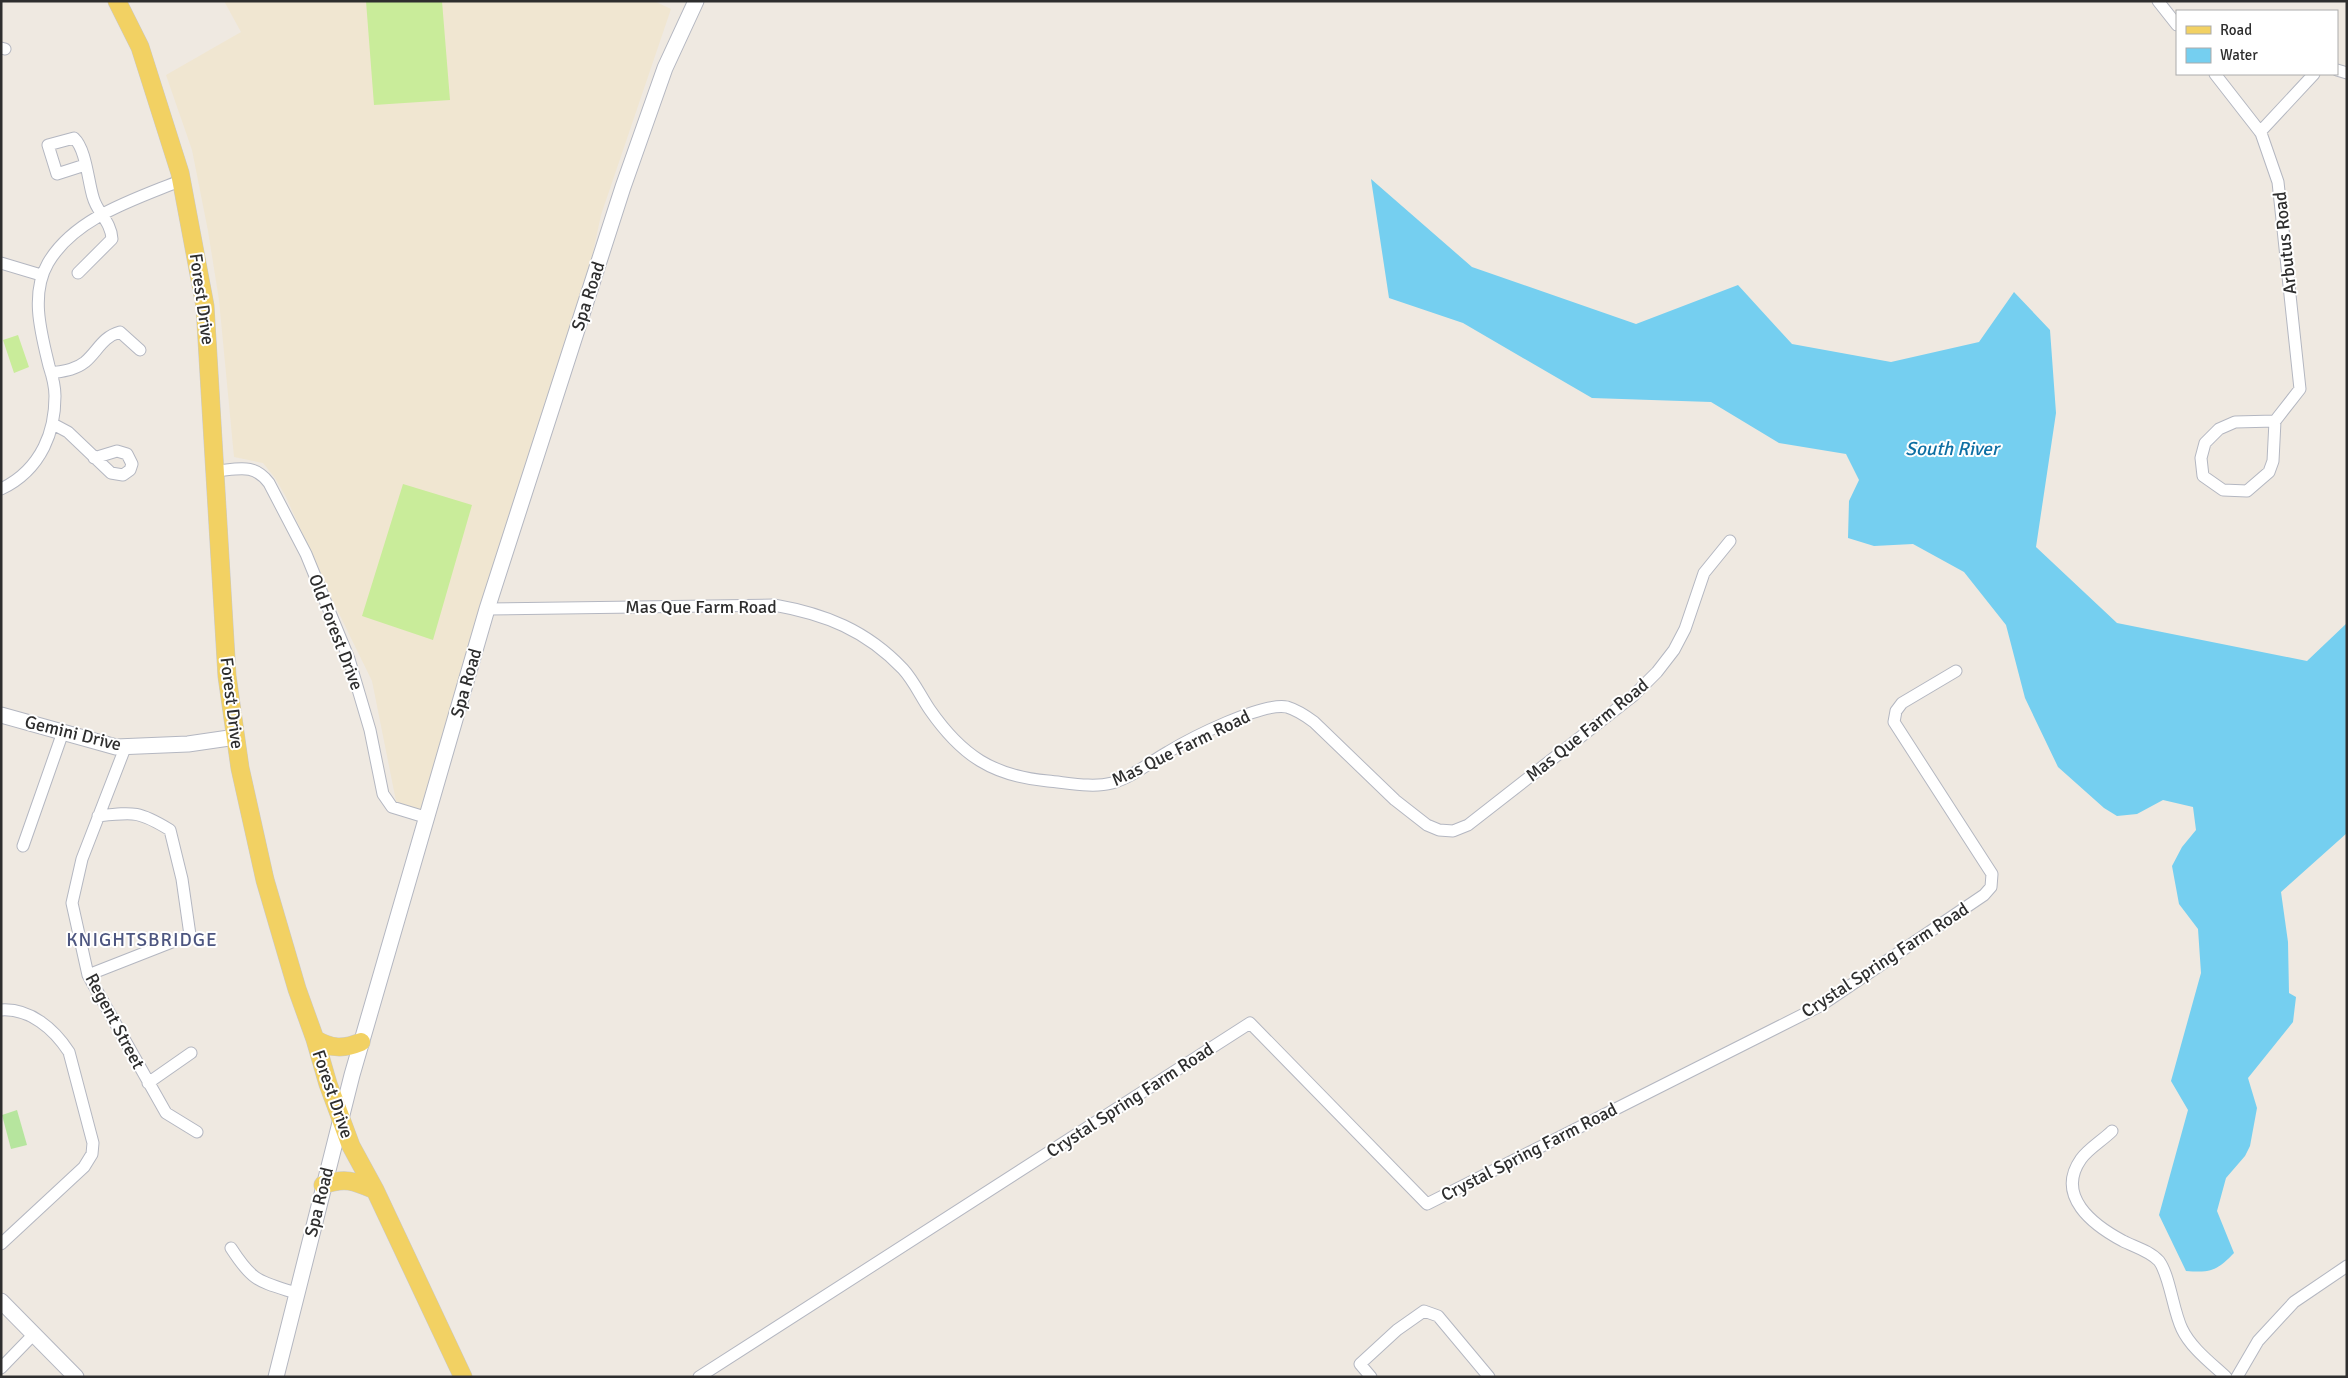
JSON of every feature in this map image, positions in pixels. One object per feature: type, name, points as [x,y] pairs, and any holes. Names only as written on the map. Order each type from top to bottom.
[{"type":"main road","name":"Forest Drive","points":[[117,1],[140,47],[182,180],[205,306],[226,666],[240,768],[266,880],[297,990],[351,1146],[375,1190],[463,1377]]},
{"type":"main road","points":[[315,1039],[323,1044],[338,1048],[350,1047],[361,1042]]},
{"type":"main road","points":[[322,1185],[338,1180],[346,1180],[354,1181],[375,1190]]},
{"type":"street","name":"Spa Road","points":[[276,1377],[322,1185],[361,1042],[428,818],[487,609],[623,187],[665,68],[696,1]]},
{"type":"street","points":[[2158,1],[2176,24]]},
{"type":"street","name":"Arbutus Road","points":[[2216,75],[2260,132],[2278,182],[2300,389],[2275,421]]},
{"type":"street","points":[[2260,132],[2313,75]]},
{"type":"street","points":[[78,273],[112,239],[111,228],[93,200],[85,165]]},
{"type":"street","points":[[1,489],[37,461],[53,424],[56,394],[40,328],[39,298],[41,275],[63,243],[102,215],[132,200],[182,180]]},
{"type":"street","points":[[1,263],[41,275]]},
{"type":"street","points":[[51,373],[72,370],[84,363],[109,336],[120,332],[140,350]]},
{"type":"street","points":[[2275,421],[2273,461],[2269,472],[2247,491],[2223,490],[2203,476],[2201,458],[2205,443],[2219,429],[2235,422],[2275,421]]},
{"type":"street","points":[[53,424],[68,432],[94,458]]},
{"type":"street","name":"Old Forest Drive","points":[[216,471],[253,469],[262,473],[269,483],[306,554],[348,654],[368,722],[383,794],[392,807],[428,818]]},
{"type":"street","name":"Mas Que Farm Road","points":[[487,609],[774,605],[820,615],[837,621],[863,636],[892,658],[905,670],[940,724],[954,739],[980,760],[1008,775],[1036,780],[1088,784],[1112,783],[1138,771],[1170,751],[1226,724],[1261,710],[1287,707],[1305,715],[1314,722],[1418,819],[1439,830],[1453,831],[1468,825],[1552,761],[1634,696],[1657,672],[1674,650],[1685,629],[1697,588],[1704,573],[1730,541]]},
{"type":"street","name":"Crystal Spring Farm Road","points":[[699,1377],[1250,1023],[1427,1204],[1820,1006],[1984,894],[1991,887],[1992,874],[1894,722],[1896,710],[1902,703],[1956,672]]},
{"type":"street","name":"Gemini Drive","points":[[1,715],[125,748],[188,744],[236,737]]},
{"type":"street","points":[[23,846],[62,732]]},
{"type":"street","name":"Regent Street","points":[[125,748],[82,859],[72,904],[88,975],[166,1113],[197,1132]]},
{"type":"street","points":[[88,975],[190,935],[182,879],[170,830],[149,818],[130,812],[98,816]]},
{"type":"street","points":[[1,1010],[10,1010],[30,1016],[47,1026],[60,1039],[69,1052],[93,1143],[92,1154],[84,1167],[1,1244]]},
{"type":"street","points":[[148,1083],[191,1053]]},
{"type":"street","points":[[2112,1132],[2081,1158],[2075,1172],[2072,1188],[2076,1203],[2108,1233],[2151,1254],[2160,1263],[2182,1330],[2194,1346],[2226,1377]]},
{"type":"street","points":[[231,1248],[247,1273],[263,1282],[296,1293]]},
{"type":"street","points":[[2237,1377],[2258,1341],[2294,1302],[2347,1266]]},
{"type":"street","points":[[1,1301],[76,1377]]},
{"type":"street","points":[[1370,1377],[1360,1364],[1397,1330],[1424,1311],[1438,1316],[1489,1377]]},
{"type":"street","points":[[1,1368],[34,1334]]},
{"type":"shaded area","points":[[224,1],[654,1],[671,9],[601,215],[574,341],[423,815],[398,811],[372,681],[327,589],[286,497],[275,478],[263,463],[234,457],[219,300],[208,231],[192,150],[166,75],[241,32]]},
{"type":"green space","points":[[366,1],[442,1],[450,100],[374,105]]},
{"type":"green space","points":[[18,335],[29,367],[14,373],[3,340]]},
{"type":"green space","points":[[403,484],[472,505],[433,640],[362,616]]},
{"type":"green space","points":[[17,1110],[27,1145],[11,1149],[2,1115]]},
{"type":"water","name":"South River","points":[[1371,179],[1472,267],[1636,324],[1738,285],[1792,344],[1891,362],[1979,342],[2014,292],[2050,330],[2056,413],[2036,547],[2117,623],[2307,661],[2347,623],[2347,833],[2281,892],[2288,942],[2289,993],[2296,997],[2293,1022],[2248,1078],[2257,1108],[2250,1146],[2245,1156],[2226,1178],[2217,1211],[2234,1253],[2223,1264],[2213,1270],[2201,1272],[2186,1271],[2159,1215],[2188,1110],[2171,1081],[2201,973],[2198,929],[2179,904],[2172,866],[2182,847],[2196,830],[2193,807],[2163,800],[2137,814],[2117,816],[2104,808],[2058,767],[2025,698],[2006,625],[1964,572],[1913,544],[1874,546],[1848,538],[1849,501],[1859,480],[1846,454],[1779,443],[1711,402],[1592,398],[1463,323],[1389,298]]},
{"type":"district","name":"KNIGHTSBRIDGE","points":[[142,940]]}]
